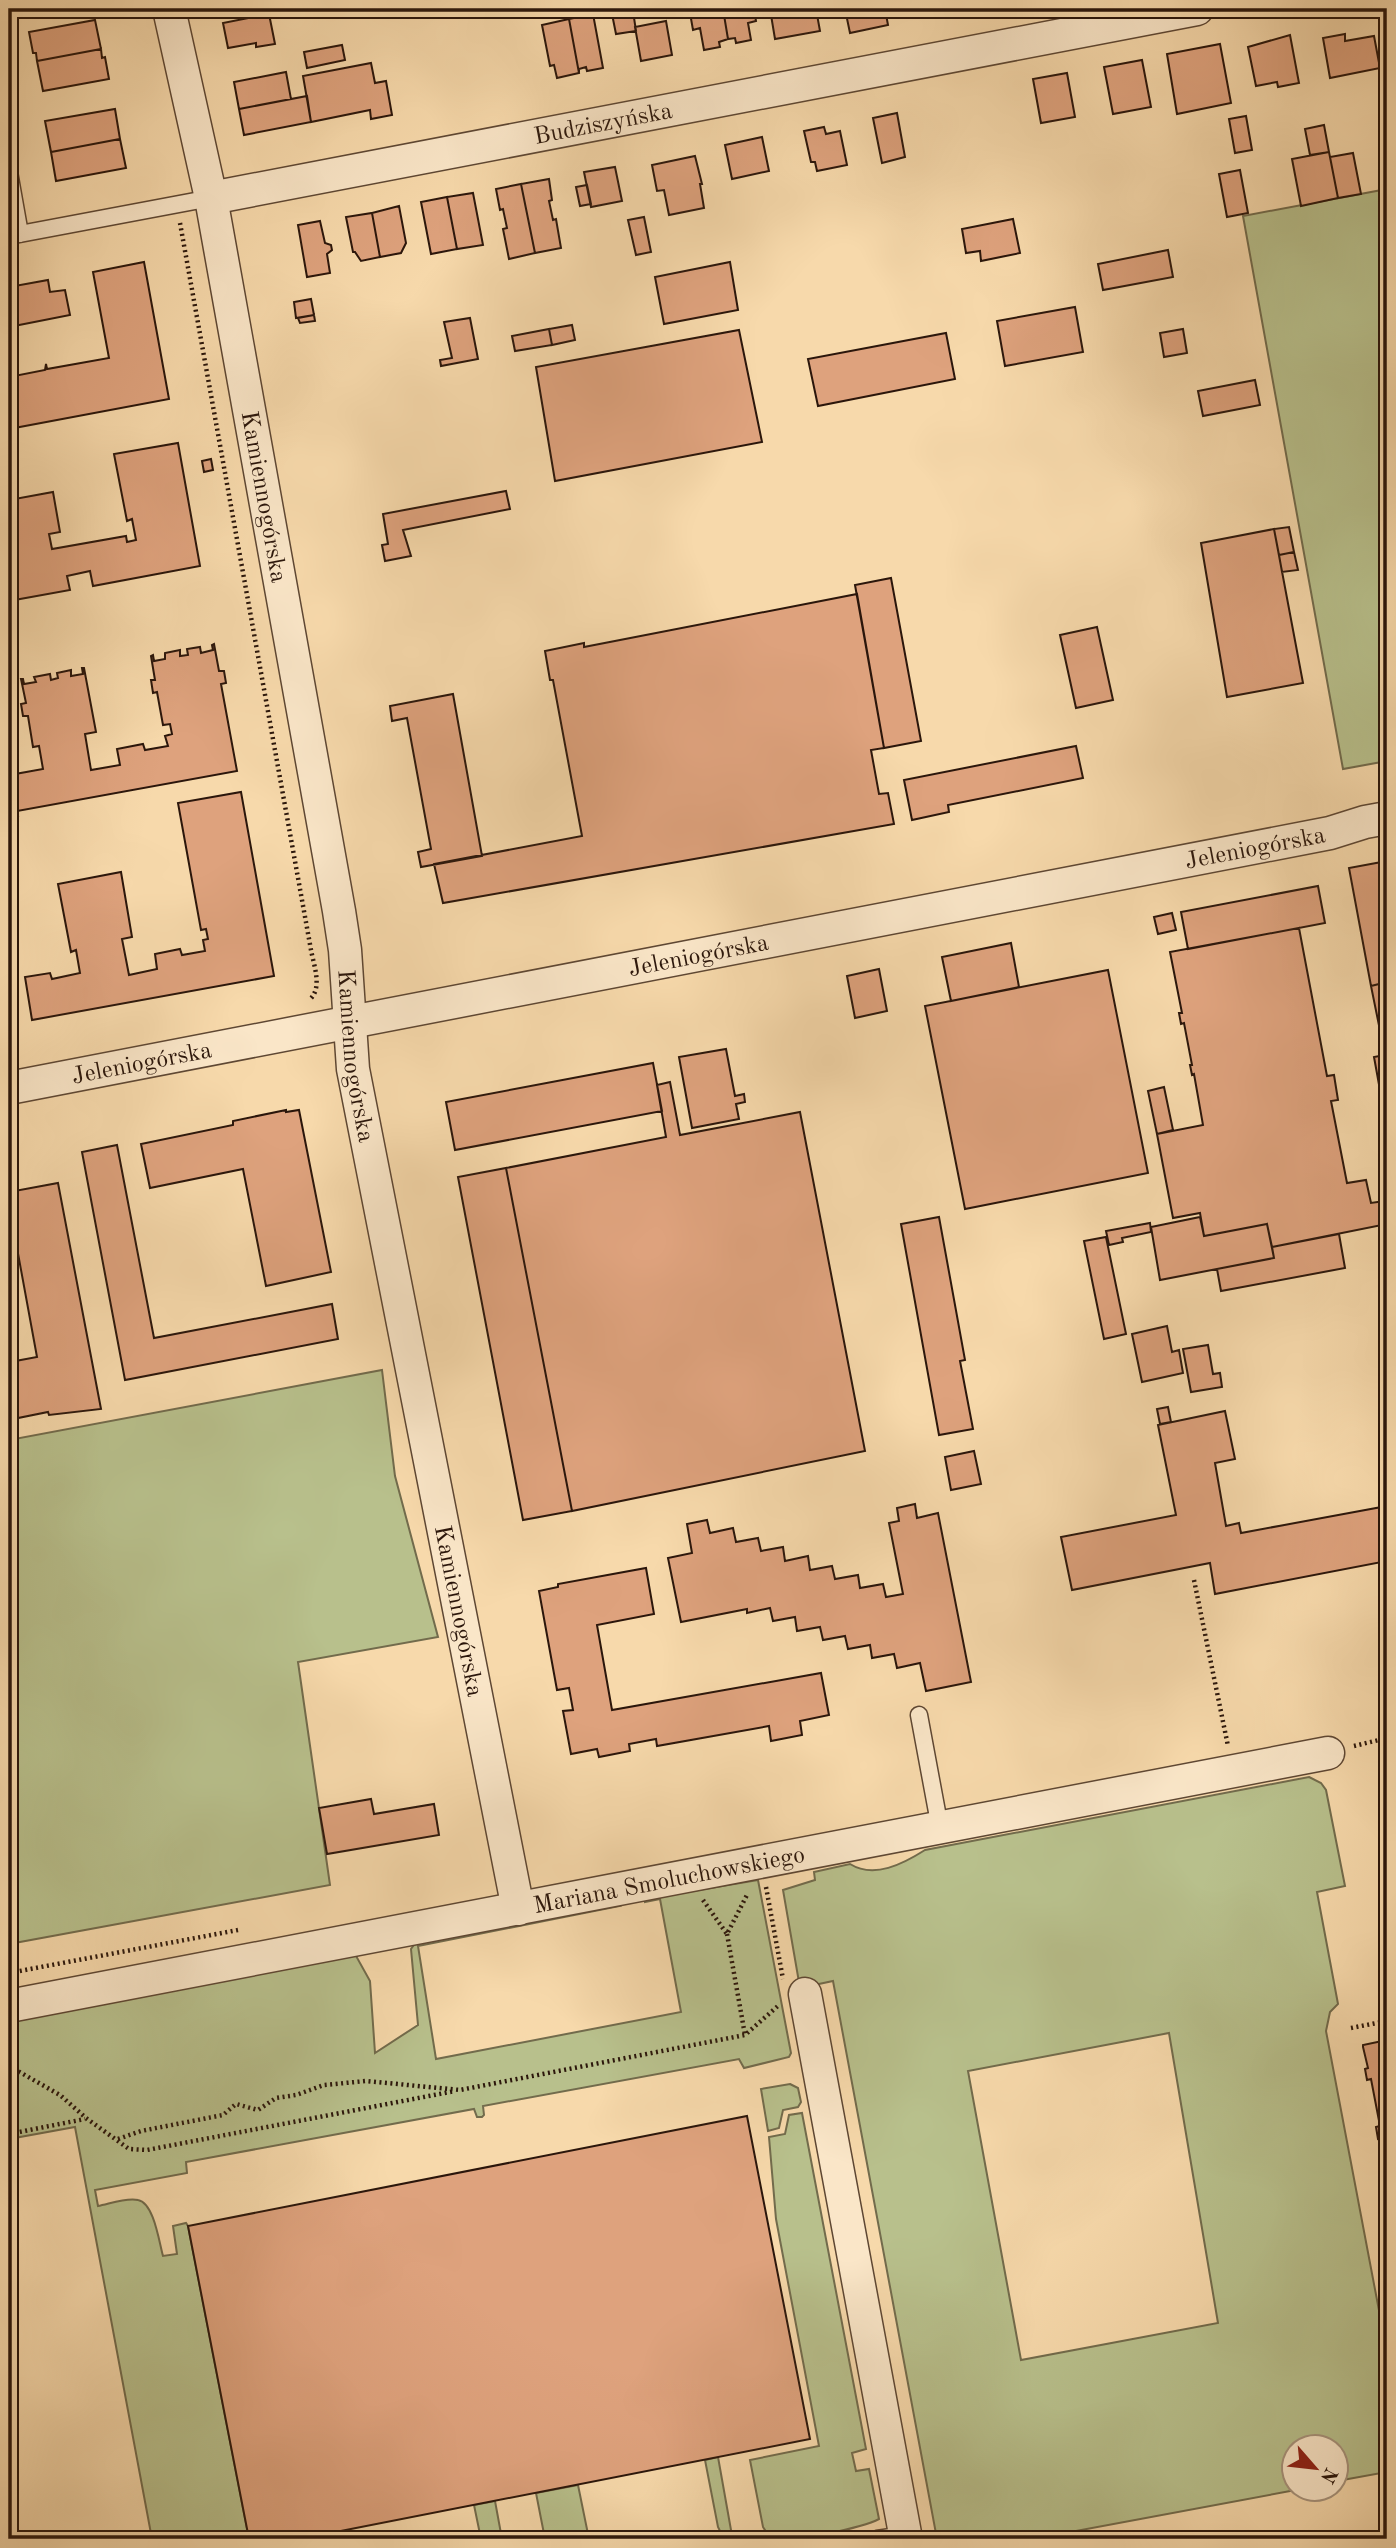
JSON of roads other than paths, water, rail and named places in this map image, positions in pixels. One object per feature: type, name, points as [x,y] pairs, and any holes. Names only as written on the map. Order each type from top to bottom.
[{"type":"street","name":"Kamiennogórska","points":[[169,9],[211,198],[341,924],[353,1069],[518,1909]]},
{"type":"street","name":"Budziszyńska","points":[[211,198],[1198,9]]},
{"type":"street","name":"Jeleniogórska","points":[[9,1088],[1330,833],[1387,818]]},
{"type":"street","name":"Mariana Smoluchowskiego","points":[[9,2006],[1328,1753]]},
{"type":"street","points":[[805,1994],[896,2538]]},
{"type":"lane","points":[[9,172],[15,235]]},
{"type":"lane","name":"Budziszyńska","points":[[15,235],[211,198]]},
{"type":"lane","points":[[919,1715],[940,1828]]}]
